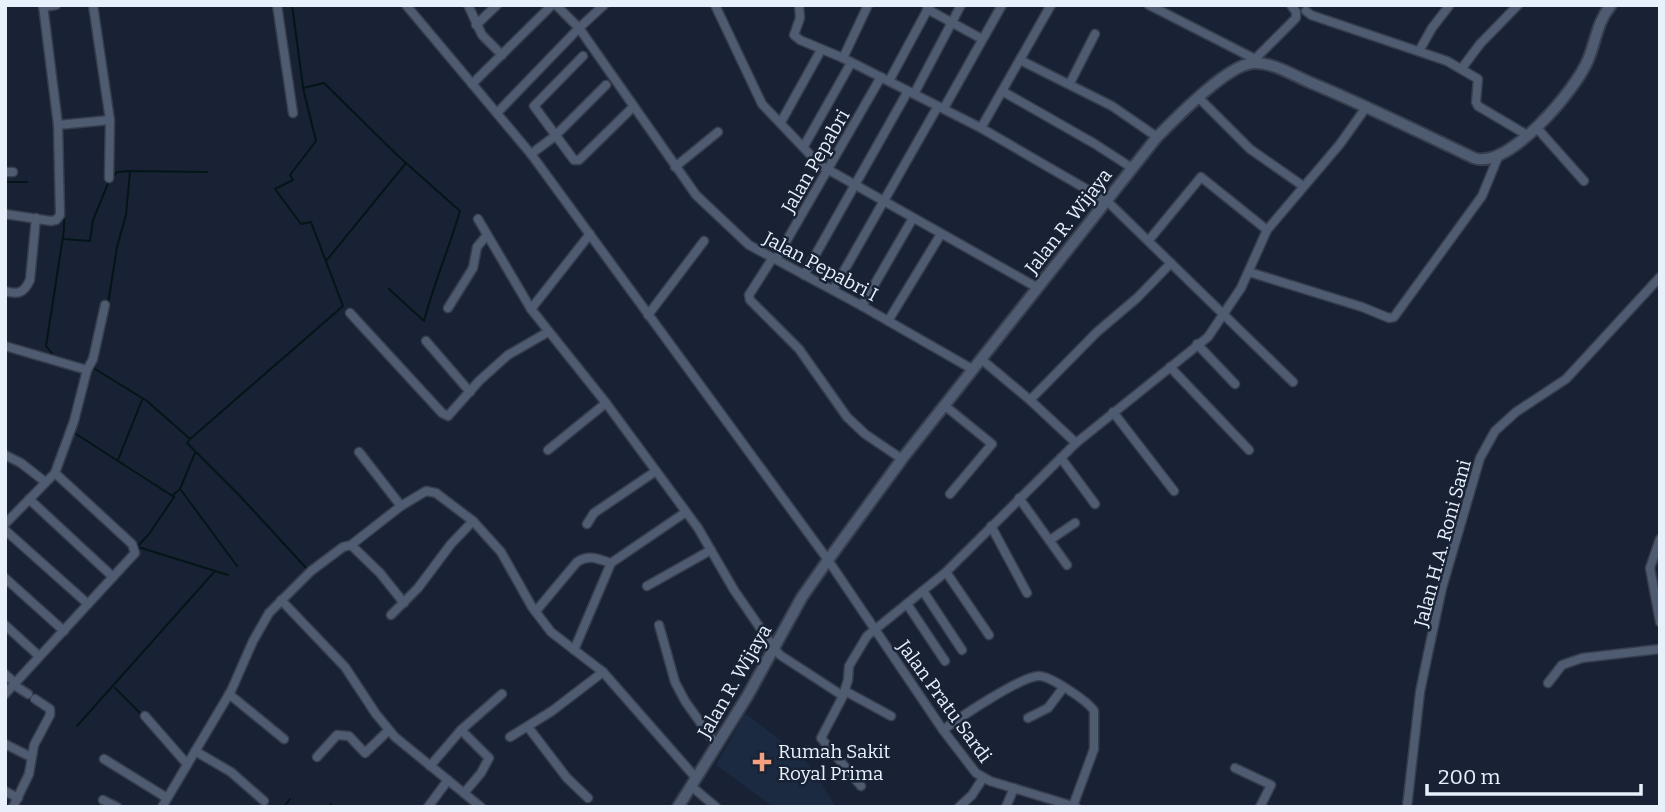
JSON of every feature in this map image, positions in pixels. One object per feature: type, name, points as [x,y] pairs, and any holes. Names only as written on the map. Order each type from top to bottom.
[{"type":"street","points":[[6,216],[56,220],[60,215],[58,125],[43,6],[56,5]]},
{"type":"street","points":[[93,5],[110,120],[109,178]]},
{"type":"street","points":[[276,5],[293,113]]},
{"type":"street","name":"Jalan Pratu Sardi","points":[[406,5],[531,154],[828,560],[943,730],[983,778],[1075,806]]},
{"type":"street","points":[[468,5],[482,35],[502,55]]},
{"type":"street","points":[[476,25],[497,5]]},
{"type":"street","points":[[472,84],[553,5]]},
{"type":"street","name":"Jalan Pepabri I","points":[[553,5],[579,28],[705,206],[749,245],[972,369]]},
{"type":"street","points":[[497,113],[604,5]]},
{"type":"street","points":[[715,5],[762,104],[828,170],[1038,288]]},
{"type":"street","points":[[799,5],[800,18],[794,35],[981,128],[1107,201],[1293,382]]},
{"type":"street","points":[[804,146],[847,61],[868,5]]},
{"type":"street","points":[[804,275],[961,5]]},
{"type":"street","points":[[832,290],[1002,5]]},
{"type":"street","points":[[981,128],[1051,5]]},
{"type":"street","points":[[1149,5],[1254,61],[1367,106],[1474,158],[1488,160],[1507,152],[1532,131],[1578,79],[1588,59],[1600,20],[1611,5]]},
{"type":"street","points":[[1462,68],[1480,44],[1518,5]]},
{"type":"street","points":[[1419,51],[1449,6]]},
{"type":"street","points":[[928,7],[982,39]]},
{"type":"street","name":"Jalan Pepabri","points":[[902,459],[847,417],[799,349],[750,300],[749,295],[774,259],[928,7]]},
{"type":"street","points":[[1254,61],[1296,18],[1294,9],[1310,8],[1311,15],[1462,68],[1478,79],[1478,106],[1532,131],[1584,181]]},
{"type":"street","points":[[1070,83],[1095,34]]},
{"type":"street","points":[[780,122],[821,50]]},
{"type":"street","points":[[583,56],[534,106],[574,160],[578,161],[630,110]]},
{"type":"street","points":[[1020,60],[1112,106],[1157,137]]},
{"type":"street","name":"Jalan R. Wijaya","points":[[678,807],[718,746],[803,597],[902,459],[1157,137],[1199,98],[1240,67],[1254,61]]},
{"type":"street","points":[[531,154],[555,136],[606,85]]},
{"type":"street","points":[[1002,92],[1132,168]]},
{"type":"street","points":[[1199,98],[1250,149],[1303,186]]},
{"type":"street","points":[[861,786],[821,738],[844,693],[849,666],[873,630],[946,572],[1076,443],[1208,337],[1249,272],[1267,230],[1340,144],[1367,106]]},
{"type":"street","points":[[58,125],[110,120]]},
{"type":"street","points":[[675,167],[718,132]]},
{"type":"street","points":[[1249,272],[1389,318],[1396,315],[1482,196],[1498,157]]},
{"type":"street","points":[[1149,240],[1201,177],[1267,230]]},
{"type":"street","points":[[5,291],[16,294],[26,289],[30,280],[36,218]]},
{"type":"street","points":[[862,306],[913,218]]},
{"type":"street","points":[[478,219],[531,309],[606,403],[687,512],[734,590],[774,648],[780,655],[844,693],[891,716]]},
{"type":"street","points":[[531,309],[590,234]]},
{"type":"street","points":[[888,321],[941,234]]},
{"type":"street","points":[[448,308],[473,268],[477,247],[487,235]]},
{"type":"street","points":[[648,315],[704,242]]},
{"type":"street","points":[[1030,400],[1171,263]]},
{"type":"street","name":"Jalan H.A. Roni Sani","points":[[1407,807],[1420,692],[1426,663],[1442,588],[1480,458],[1495,430],[1516,412],[1566,379],[1660,277]]},
{"type":"street","points":[[5,524],[44,481],[55,473],[87,370],[93,359],[105,305]]},
{"type":"street","points":[[350,313],[442,413],[448,416],[508,355],[548,332]]},
{"type":"street","points":[[426,341],[470,392]]},
{"type":"street","points":[[1197,344],[1235,384]]},
{"type":"street","points":[[5,346],[87,370]]},
{"type":"street","points":[[981,359],[1076,443]]},
{"type":"street","points":[[1170,367],[1250,450]]},
{"type":"street","points":[[548,450],[606,403]]},
{"type":"street","points":[[944,405],[992,444],[950,494]]},
{"type":"street","points":[[1113,412],[1174,491]]},
{"type":"street","points":[[359,452],[401,506]]},
{"type":"street","points":[[5,455],[21,463],[44,481]]},
{"type":"street","points":[[1061,458],[1095,504]]},
{"type":"street","points":[[587,524],[594,513],[656,471]]},
{"type":"street","points":[[5,694],[135,553],[135,547],[55,473]]},
{"type":"street","points":[[162,807],[229,694],[269,613],[311,570],[426,491],[436,493],[472,521],[501,552],[551,632],[603,672],[716,807]]},
{"type":"street","points":[[1019,498],[1067,565]]},
{"type":"street","points":[[29,499],[113,577]]},
{"type":"street","points":[[574,650],[611,563],[687,512]]},
{"type":"street","points":[[391,615],[472,521]]},
{"type":"street","points":[[1050,540],[1075,523]]},
{"type":"street","points":[[991,526],[1027,593]]},
{"type":"street","points":[[5,530],[88,604]]},
{"type":"street","points":[[1660,539],[1650,568],[1660,622]]},
{"type":"street","points":[[351,545],[380,573],[404,603]]},
{"type":"street","points":[[647,586],[711,550]]},
{"type":"street","points":[[536,611],[577,562],[589,556],[611,563]]},
{"type":"street","points":[[946,572],[989,635]]},
{"type":"street","points":[[5,578],[64,631]]},
{"type":"street","points":[[923,591],[962,650]]},
{"type":"street","points":[[281,600],[345,667],[389,730],[481,807]]},
{"type":"street","points":[[907,604],[945,661]]},
{"type":"street","points":[[5,625],[39,656]]},
{"type":"street","points":[[659,625],[675,682],[685,701],[718,746]]},
{"type":"street","points":[[1548,683],[1562,665],[1582,658],[1660,649]]},
{"type":"street","points":[[510,737],[528,727],[603,672]]},
{"type":"street","points":[[5,674],[51,712],[31,757],[32,766],[13,807]]},
{"type":"street","points":[[943,730],[969,710],[1029,678],[1045,677],[1089,704],[1095,714],[1094,748],[1075,806]]},
{"type":"street","points":[[1028,718],[1053,704],[1063,688]]},
{"type":"street","points":[[229,694],[284,739]]},
{"type":"street","points":[[430,766],[461,730],[502,694]]},
{"type":"street","points":[[145,716],[187,764]]},
{"type":"street","points":[[528,727],[567,778],[588,798]]},
{"type":"street","points":[[317,757],[337,734],[349,736],[365,753],[389,730]]},
{"type":"street","points":[[461,730],[489,758],[481,773],[464,793]]},
{"type":"street","points":[[5,744],[31,757]]},
{"type":"street","points":[[195,751],[237,776],[264,801]]},
{"type":"street","points":[[104,759],[167,798]]},
{"type":"street","points":[[1235,768],[1271,785],[1260,807]]},
{"type":"street","points":[[960,807],[983,778]]},
{"type":"street","points":[[428,807],[448,780]]},
{"type":"street","points":[[1006,807],[1014,788]]},
{"type":"street","points":[[5,791],[18,798]]},
{"type":"street","points":[[103,800],[117,807]]},
{"type":"shaded area","name":"Rumah Sakit Royal Prima","points":[[745,713],[805,759],[836,807],[773,807],[716,765]]},
{"type":"waterway","points":[[292,5],[303,87]]},
{"type":"waterway","points":[[190,439],[343,306],[311,222],[301,224],[275,189],[293,180],[290,175],[316,141],[303,88],[324,83],[397,155],[460,211],[424,321],[389,289]]},
{"type":"waterway","points":[[326,261],[406,163]]},
{"type":"waterway","points":[[113,177],[117,172],[129,171]]},
{"type":"waterway","points":[[108,304],[117,247],[126,215],[130,171],[207,172]]},
{"type":"waterway","points":[[64,239],[90,241],[93,220],[109,181]]},
{"type":"waterway","points":[[5,182],[27,182]]},
{"type":"waterway","points":[[54,356],[46,346],[64,219]]},
{"type":"waterway","points":[[42,353],[82,364]]},
{"type":"waterway","points":[[90,370],[94,369],[96,361]]},
{"type":"waterway","points":[[95,369],[147,401],[190,439],[187,443],[308,570]]},
{"type":"waterway","points":[[82,406],[86,388]]},
{"type":"waterway","points":[[118,460],[142,400]]},
{"type":"waterway","points":[[73,432],[174,497]]},
{"type":"waterway","points":[[137,547],[180,489],[195,453]]},
{"type":"waterway","points":[[181,490],[237,566]]},
{"type":"waterway","points":[[138,547],[228,575]]},
{"type":"waterway","points":[[77,726],[215,571]]},
{"type":"waterway","points":[[115,688],[141,714]]},
{"type":"waterway","points":[[284,807],[290,799]]},
{"type":"place","name":"Rumah Sakit Royal Prima","points":[[762,762]]}]
